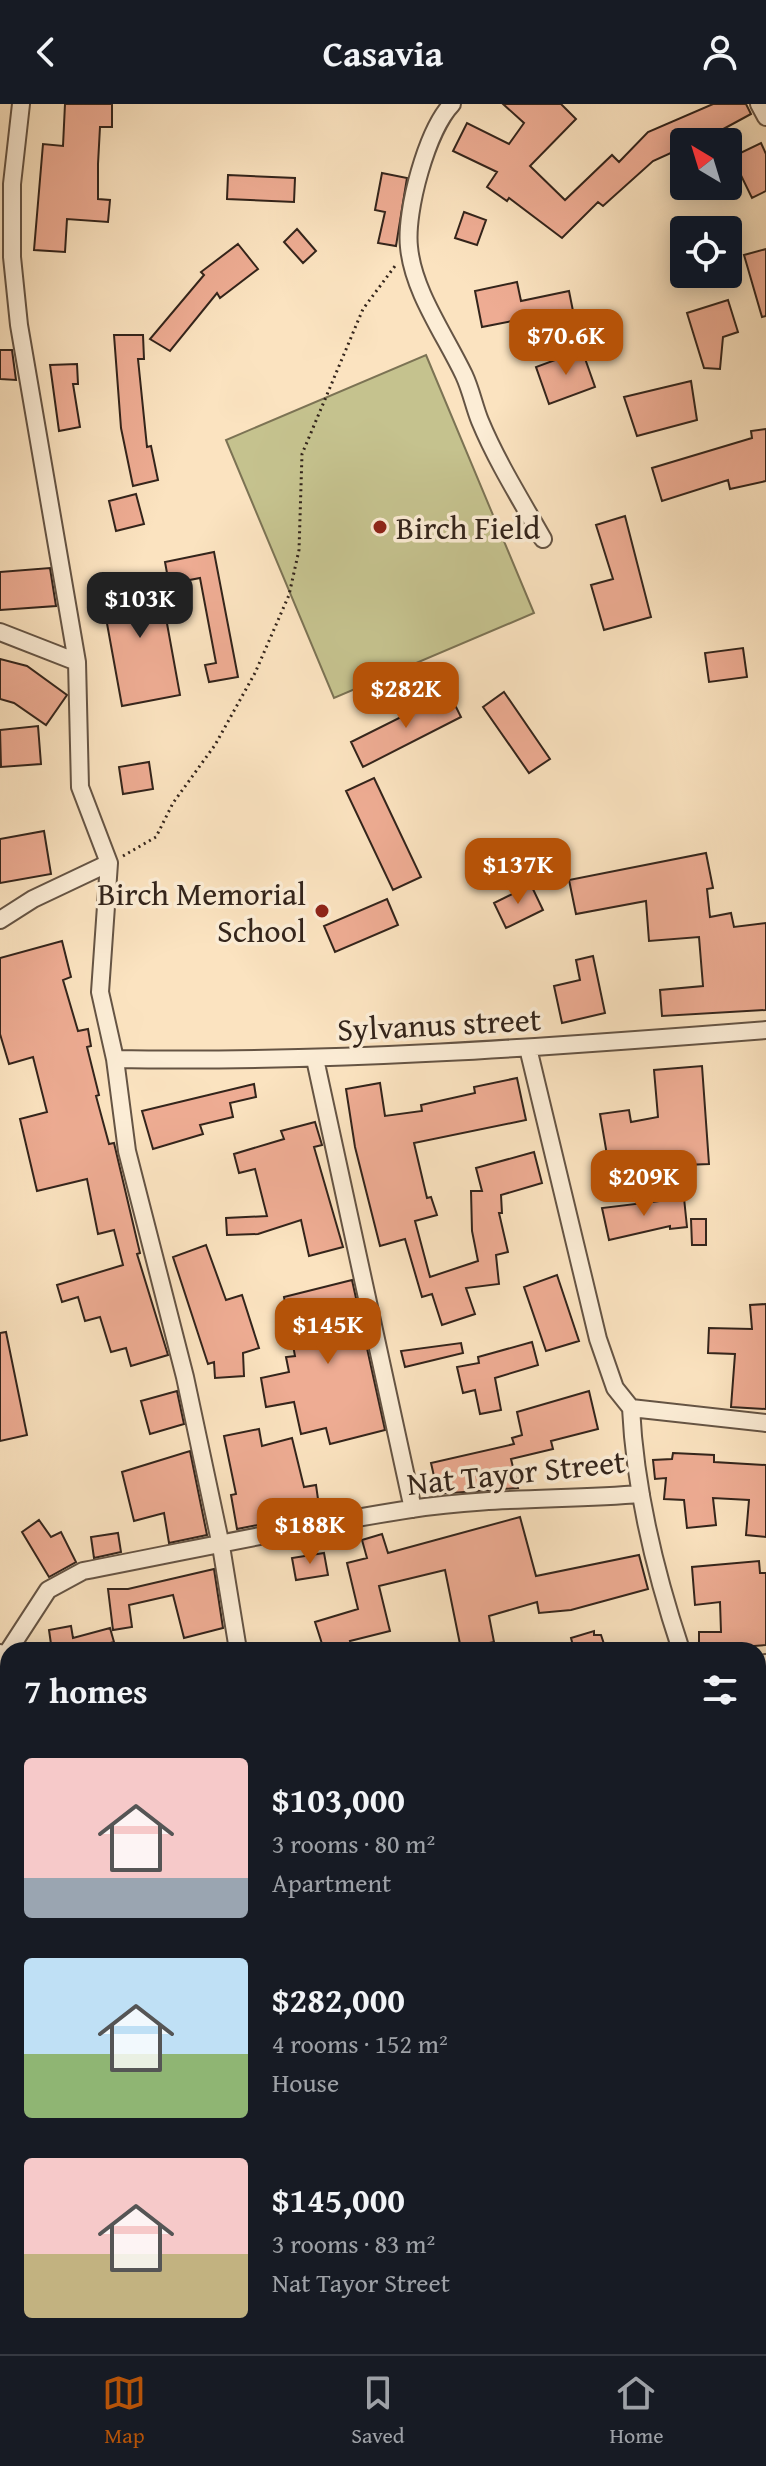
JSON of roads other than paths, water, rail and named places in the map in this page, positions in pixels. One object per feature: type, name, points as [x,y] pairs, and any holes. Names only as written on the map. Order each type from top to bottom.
[{"type":"street","points":[[21,104],[12,184],[12,257],[19,325],[77,662],[80,787],[109,863],[110,896],[100,992],[115,1059],[127,1151],[185,1377],[221,1546],[237,1642]]},
{"type":"street","points":[[452,104],[434,131],[426,152],[409,248],[424,295],[465,378],[499,463],[543,539]]},
{"type":"street","points":[[759,104],[766,117]]},
{"type":"street","points":[[0,632],[77,662]]},
{"type":"street","points":[[0,920],[33,899],[109,863]]},
{"type":"street","name":"Sylvanus street","points":[[115,1059],[315,1059],[528,1048],[766,1030]]},
{"type":"street","points":[[528,1048],[598,1339],[615,1388],[631,1408]]},
{"type":"street","points":[[315,1059],[413,1509]]},
{"type":"street","name":"Nat Tayor Street","points":[[15,1642],[48,1590],[83,1571],[413,1509],[503,1499],[577,1499],[641,1494],[633,1455],[631,1408],[766,1423]]},
{"type":"street","points":[[641,1494],[661,1590],[678,1642]]},
{"type":"place","name":"Birch Field","points":[[380,527]]},
{"type":"place","name":"Birch Memorial School","points":[[322,911]]}]
